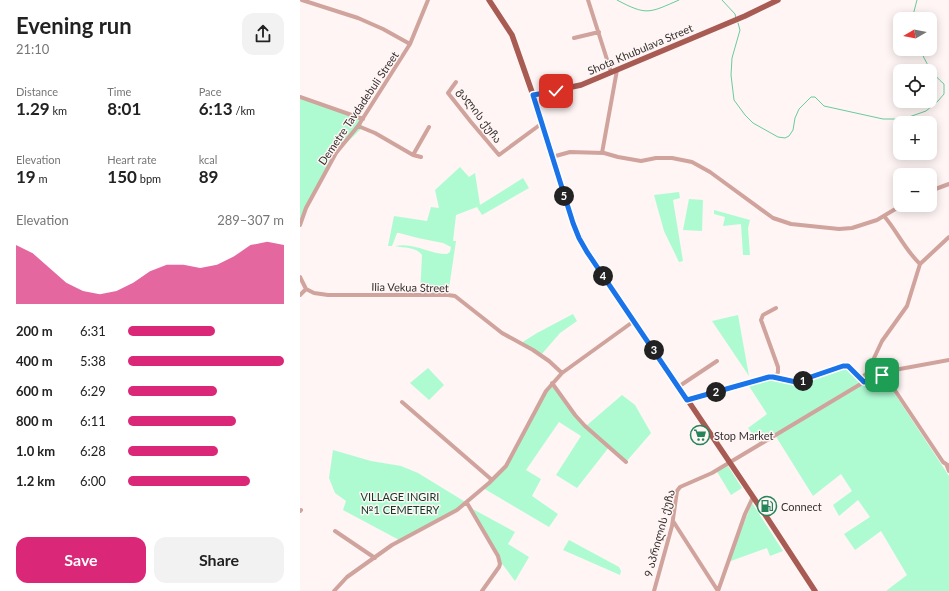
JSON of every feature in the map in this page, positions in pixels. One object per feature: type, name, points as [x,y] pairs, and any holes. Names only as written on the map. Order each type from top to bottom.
[{"type":"main road","points":[[489,0],[512,34],[579,238],[815,591]]},
{"type":"main road","name":"Shota Khubulava Street","points":[[533,95],[581,85],[731,22],[778,0]]},
{"type":"street","points":[[302,0],[358,18],[383,29],[410,44]]},
{"type":"street","name":"Demetre Tavdadebuli Street","points":[[300,225],[306,208],[336,153],[363,119],[410,44],[428,0]]},
{"type":"street","points":[[588,0],[614,71],[602,153]]},
{"type":"street","points":[[574,38],[599,32]]},
{"type":"street","name":"გალის ქუჩა","points":[[456,82],[448,93],[499,155],[541,124]]},
{"type":"street","points":[[300,97],[363,119]]},
{"type":"street","points":[[358,126],[375,133],[413,155],[421,157]]},
{"type":"street","points":[[413,155],[429,126]]},
{"type":"street","points":[[552,157],[570,152],[602,153],[641,161],[656,158],[672,158],[692,162],[710,172],[773,218],[791,224],[839,229],[852,228],[867,224],[893,210]]},
{"type":"street","points":[[937,188],[949,184]]},
{"type":"street","points":[[884,216],[894,227],[911,256],[920,264]]},
{"type":"street","points":[[863,380],[882,341],[907,306],[920,264],[949,237]]},
{"type":"street","points":[[300,277],[306,289],[300,295]]},
{"type":"street","name":"Ilia Vekua Street","points":[[306,289],[314,293],[328,295],[455,296],[502,333],[533,350],[549,361],[562,373]]},
{"type":"street","points":[[776,308],[763,315],[761,320],[778,367],[776,378]]},
{"type":"street","points":[[334,591],[347,577],[392,546],[467,503],[506,466],[546,391],[562,373],[634,321]]},
{"type":"street","points":[[729,462],[863,380],[882,375],[883,373],[889,371],[949,360]]},
{"type":"street","points":[[678,387],[717,361]]},
{"type":"street","points":[[687,400],[762,379],[776,378],[796,382],[843,366],[848,366],[863,380]]},
{"type":"street","points":[[882,375],[886,376],[943,462],[948,466],[949,472]]},
{"type":"street","points":[[552,384],[585,426],[626,462]]},
{"type":"street","points":[[402,402],[492,480]]},
{"type":"street","name":"9 აპრილის ქუჩა","points":[[654,591],[673,521],[677,492],[680,487],[712,473],[729,462]]},
{"type":"street","points":[[718,591],[745,514],[753,497]]},
{"type":"street","points":[[467,503],[498,556],[500,564],[482,591]]},
{"type":"street","points":[[673,521],[718,591]]},
{"type":"street","points":[[335,531],[375,558]]},
{"type":"green space","points":[[300,97],[363,119],[361,129],[336,153],[306,208],[300,225]]},
{"type":"green space","points":[[460,167],[469,177],[475,173],[480,205],[523,178],[529,188],[482,215],[477,207],[456,215],[453,241],[456,241],[448,295],[420,295],[422,255],[414,249],[395,246],[409,246],[447,254],[450,252],[451,247],[443,243],[399,233],[397,233],[392,246],[388,246],[394,216],[427,221],[431,207],[439,208],[435,190]]},
{"type":"green space","points":[[679,192],[680,198],[673,200],[683,261],[679,262],[664,231],[654,195]]},
{"type":"green space","points":[[689,199],[703,200],[702,231],[683,230]]},
{"type":"green space","points":[[714,210],[750,220],[748,228],[750,255],[743,255],[741,224],[723,226],[725,217],[714,214]]},
{"type":"green space","points":[[573,314],[577,321],[560,333],[541,355],[521,343],[537,333]]},
{"type":"green space","points":[[738,315],[749,376],[712,321]]},
{"type":"green space","points":[[843,366],[863,383],[881,378],[885,379],[949,476],[949,591],[886,591],[907,575],[881,531],[855,550],[844,534],[870,517],[858,500],[839,516],[833,505],[852,491],[841,474],[813,496],[775,435],[760,444],[748,428],[767,414],[747,383],[769,377],[794,382]]},
{"type":"green space","points":[[428,368],[444,385],[429,400],[410,383]]},
{"type":"green space","points":[[552,383],[586,426],[622,395],[635,405],[651,433],[626,462],[609,447],[577,488],[556,475],[581,436],[559,422],[526,470],[541,479],[532,496],[558,514],[549,527],[483,488],[506,466]]},
{"type":"green space","name":"VILLAGE INGIRI №1 CEMETERY","points":[[333,450],[371,461],[401,466],[418,473],[467,503],[401,541],[343,510],[346,501],[335,493],[329,478]]},
{"type":"green space","points":[[728,466],[742,488],[731,495],[716,470]]},
{"type":"green space","points":[[752,503],[783,551],[770,556],[767,548],[728,562]]},
{"type":"green space","points":[[469,507],[515,532],[508,544],[529,557],[515,581],[500,561]]},
{"type":"green space","points":[[569,540],[619,567],[621,571],[620,575],[563,550]]},
{"type":"waterway","points":[[617,0],[635,9],[648,11],[661,8],[679,0]]},
{"type":"waterway","points":[[722,0],[735,14],[736,18]]},
{"type":"waterway","points":[[914,12],[917,0]]},
{"type":"waterway","points":[[738,23],[740,30],[732,58],[731,75],[734,100],[753,123],[778,137],[785,138],[789,136],[793,130],[795,118],[799,109],[811,97],[815,97],[824,106],[883,119],[909,117],[926,111],[944,94],[944,84],[930,68],[924,56]]},
{"type":"place","name":"Stop Market","points":[[700,435]]},
{"type":"place","name":"Connect","points":[[767,506]]},
{"type":"route","points":[[556,91],[533,95],[541,124],[579,238],[687,400],[769,377],[796,382],[843,366],[848,366],[864,382],[882,375]]}]
